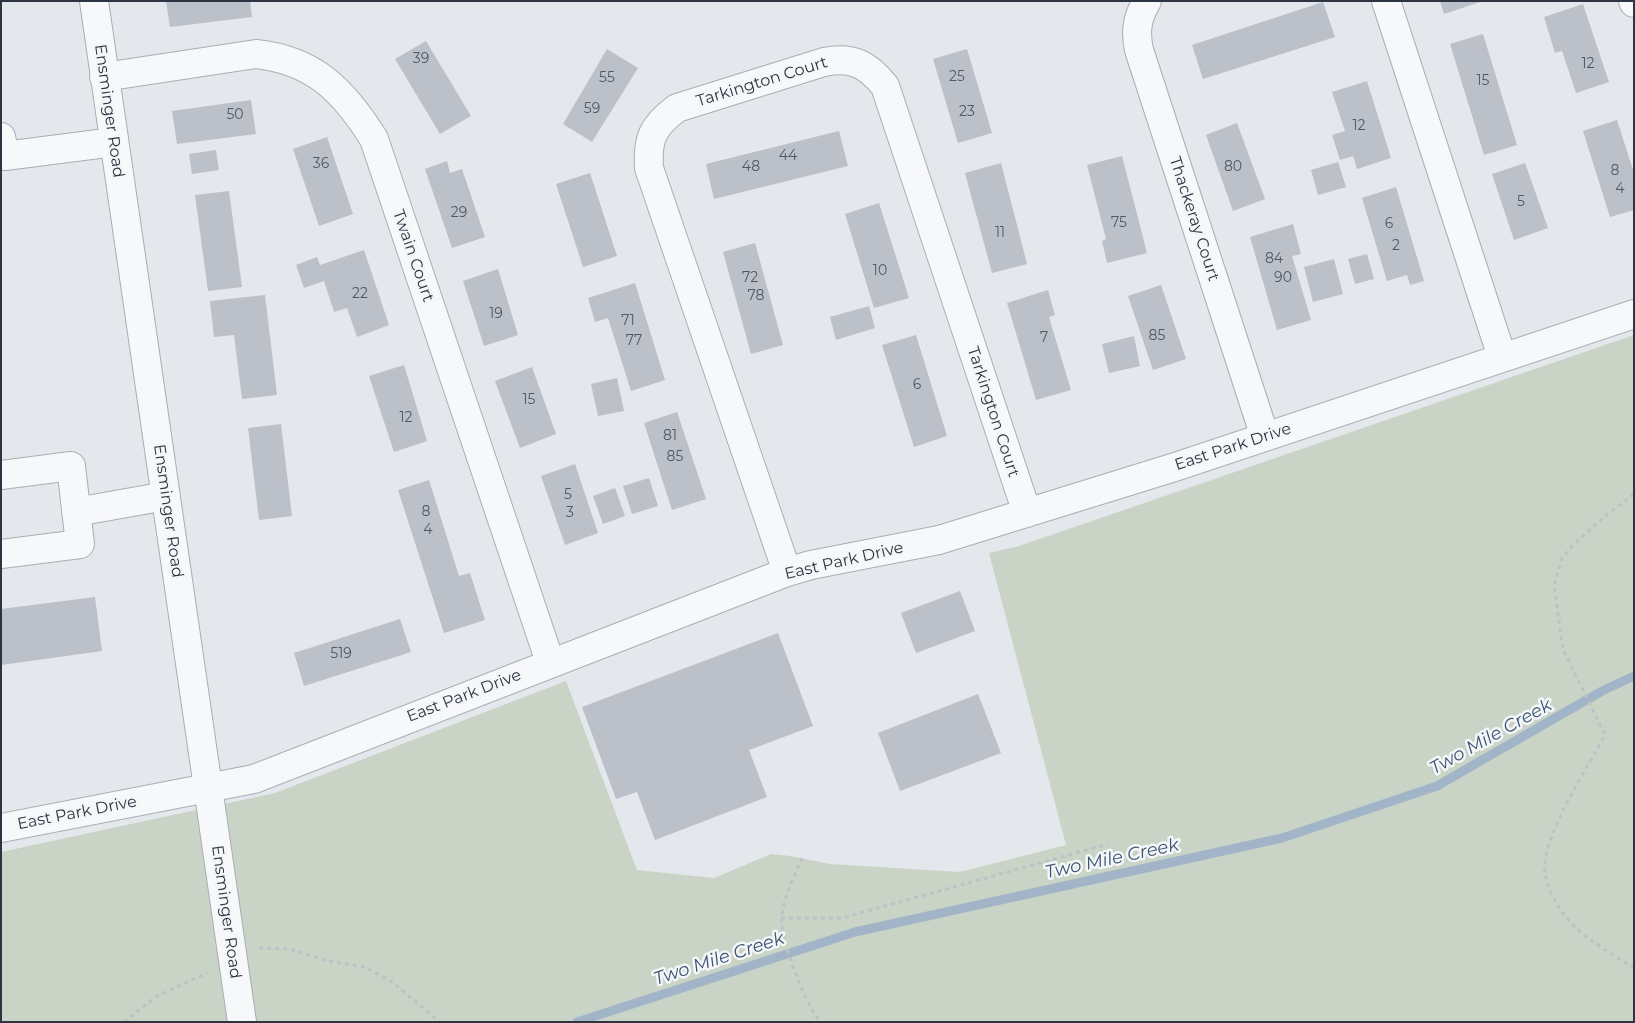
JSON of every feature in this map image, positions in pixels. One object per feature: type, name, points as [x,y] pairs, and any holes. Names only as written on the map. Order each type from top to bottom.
[{"type":"street","name":"Ensminger Road","points":[[94,1],[242,1022]]},
{"type":"street","name":"Thackeray Court","points":[[1147,1],[1139,15],[1136,36],[1139,50],[1265,436]]},
{"type":"street","points":[[1386,1],[1502,358]]},
{"type":"street","name":"Twain Court","points":[[104,77],[256,54],[278,56],[308,69],[333,86],[355,108],[374,139],[550,662]]},
{"type":"street","name":"Tarkington Court","points":[[787,572],[650,168],[648,149],[652,133],[662,119],[677,108],[824,62],[837,59],[856,62],[873,71],[885,86],[1027,514]]},
{"type":"street","points":[[1,137],[5,156],[114,142]]},
{"type":"street","name":"East Park Drive","points":[[1,828],[254,779],[550,662],[787,572],[811,565],[939,540],[1027,514],[1634,314]]},
{"type":"street","points":[[1,475],[71,466],[80,544],[1,554]]},
{"type":"street","points":[[76,512],[166,496]]},
{"type":"path","points":[[1634,494],[1605,516],[1573,545],[1562,558],[1554,586],[1563,649],[1605,735],[1574,789],[1553,834],[1545,872],[1552,896],[1577,929],[1634,968]]},
{"type":"path","points":[[782,918],[842,918],[1108,844]]},
{"type":"path","points":[[802,858],[783,908],[783,933],[796,973],[812,1012],[820,1022]]},
{"type":"path","points":[[254,948],[288,949],[328,962],[366,967],[392,982],[434,1017],[436,1022]]},
{"type":"path","points":[[124,1022],[157,996],[208,972]]},
{"type":"green space","points":[[1634,335],[1634,1022],[1,1022],[1,852],[275,793],[566,681],[637,870],[714,878],[771,854],[830,864],[960,872],[1066,845],[989,553],[1019,546]]},
{"type":"building","points":[[166,1],[250,1],[252,17],[170,27]]},
{"type":"building","points":[[1440,1],[1480,1],[1480,2],[1444,14]]},
{"type":"building","points":[[1323,2],[1335,37],[1203,79],[1192,45]]},
{"type":"building","points":[[1583,4],[1609,82],[1576,93],[1562,51],[1555,53],[1544,17]]},
{"type":"building","points":[[1483,34],[1517,145],[1484,155],[1450,44]]},
{"type":"building","points":[[426,41],[471,116],[440,134],[395,59]]},
{"type":"building","points":[[607,49],[638,68],[592,142],[563,124]]},
{"type":"building","points":[[967,49],[992,133],[958,143],[933,59]]},
{"type":"building","points":[[1367,81],[1391,158],[1357,169],[1353,156],[1340,160],[1332,135],[1345,131],[1332,92]]},
{"type":"building","points":[[251,100],[256,134],[177,144],[172,111]]},
{"type":"building","points":[[1617,120],[1634,173],[1634,210],[1610,217],[1583,131]]},
{"type":"building","points":[[1237,123],[1265,199],[1233,211],[1206,135]]},
{"type":"building","points":[[839,131],[848,166],[714,199],[706,164]]},
{"type":"building","points":[[327,137],[353,214],[319,226],[293,149]]},
{"type":"building","points":[[216,150],[219,170],[192,174],[189,154]]},
{"type":"building","points":[[1122,156],[1147,253],[1107,263],[1102,241],[1106,239],[1087,165]]},
{"type":"building","points":[[447,161],[450,173],[462,169],[485,237],[452,248],[425,169]]},
{"type":"building","points":[[1338,162],[1346,187],[1318,195],[1311,170]]},
{"type":"building","points":[[1001,163],[1027,264],[992,273],[965,173]]},
{"type":"building","points":[[1525,163],[1548,228],[1514,240],[1492,174]]},
{"type":"building","points":[[590,173],[617,256],[583,267],[556,184]]},
{"type":"building","points":[[1396,187],[1424,281],[1410,285],[1407,275],[1387,281],[1362,198]]},
{"type":"building","points":[[229,191],[242,287],[208,291],[195,195]]},
{"type":"building","points":[[879,203],[909,298],[874,308],[845,214]]},
{"type":"building","points":[[1293,224],[1301,254],[1292,256],[1311,320],[1277,330],[1250,237]]},
{"type":"building","points":[[755,243],[783,345],[751,354],[723,252]]},
{"type":"building","points":[[364,250],[389,325],[357,337],[347,308],[334,312],[324,281],[304,288],[296,265],[317,257],[320,265]]},
{"type":"building","points":[[1367,254],[1374,279],[1355,284],[1348,259]]},
{"type":"building","points":[[1334,259],[1343,294],[1313,302],[1304,267]]},
{"type":"building","points":[[498,269],[518,335],[484,346],[463,281]]},
{"type":"building","points":[[635,283],[665,380],[631,391],[608,318],[595,322],[588,298]]},
{"type":"building","points":[[1161,285],[1186,359],[1153,370],[1128,296]]},
{"type":"building","points":[[1048,290],[1055,315],[1049,317],[1071,390],[1036,400],[1007,303]]},
{"type":"building","points":[[265,295],[277,395],[242,399],[234,335],[214,337],[210,301]]},
{"type":"building","points":[[869,306],[875,328],[836,340],[830,317]]},
{"type":"building","points":[[916,335],[947,436],[914,447],[882,345]]},
{"type":"building","points":[[1134,336],[1140,366],[1109,373],[1102,344]]},
{"type":"building","points":[[404,365],[427,441],[394,452],[369,376]]},
{"type":"building","points":[[532,367],[556,434],[520,448],[495,381]]},
{"type":"building","points":[[617,378],[624,411],[598,416],[591,384]]},
{"type":"building","points":[[677,412],[706,499],[672,510],[644,423]]},
{"type":"building","points":[[281,424],[292,516],[259,520],[248,428]]},
{"type":"building","points":[[575,464],[598,533],[565,545],[541,476]]},
{"type":"building","points":[[649,478],[658,506],[632,514],[623,486]]},
{"type":"building","points":[[429,480],[459,576],[470,573],[485,620],[444,633],[398,490]]},
{"type":"building","points":[[615,488],[625,516],[603,524],[593,496]]},
{"type":"building","points":[[960,591],[975,631],[916,653],[901,613]]},
{"type":"building","points":[[95,597],[102,651],[1,665],[1,609]]},
{"type":"building","points":[[400,619],[411,652],[304,686],[294,653]]},
{"type":"building","points":[[778,633],[813,726],[749,750],[767,797],[655,840],[637,792],[616,799],[582,707]]},
{"type":"building","points":[[978,694],[1001,753],[900,791],[878,733]]},
{"type":"waterway","name":"Two Mile Creek","points":[[577,1022],[855,932],[1282,838],[1437,786],[1602,691],[1634,676]]}]
